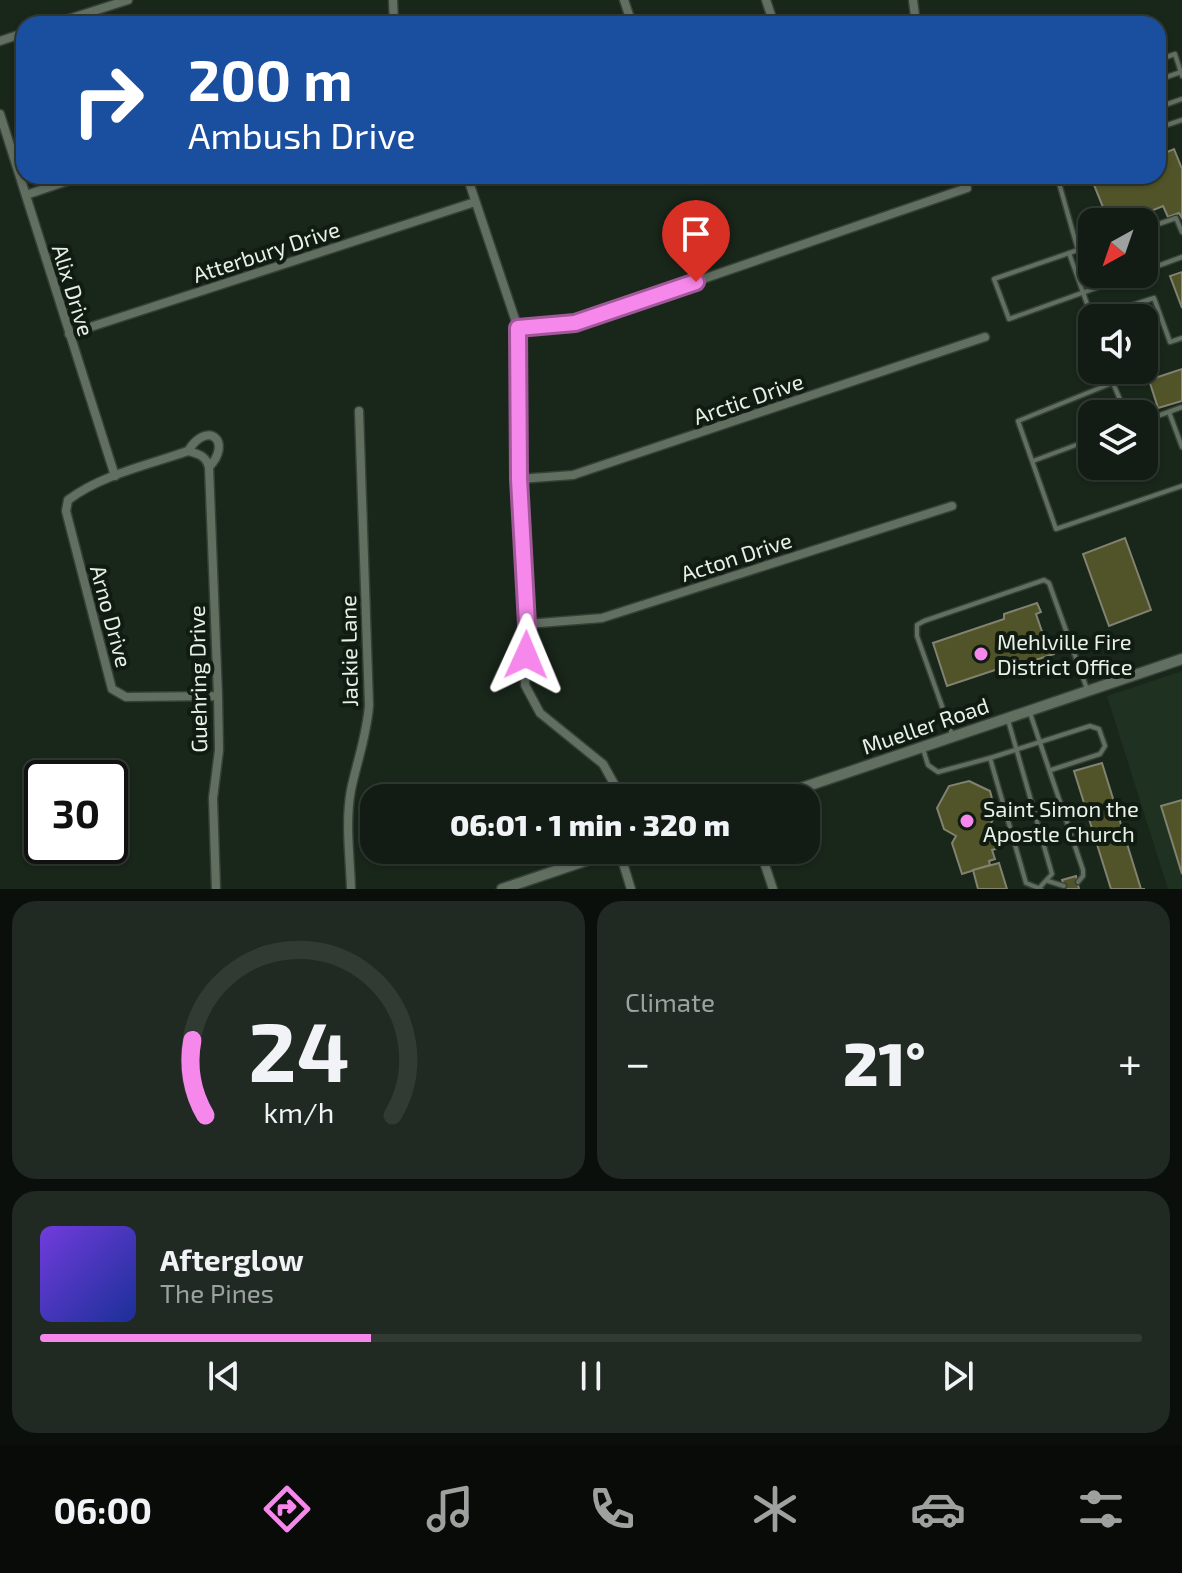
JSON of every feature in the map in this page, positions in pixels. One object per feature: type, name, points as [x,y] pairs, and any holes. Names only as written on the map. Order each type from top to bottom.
[{"type":"street","points":[[78,16],[128,0]]},
{"type":"street","name":"Alix Drive","points":[[0,114],[16,164]]},
{"type":"street","name":"Alix Drive","points":[[22,184],[115,476]]},
{"type":"street","points":[[26,195],[58,184]]},
{"type":"street","points":[[469,184],[518,328],[519,479],[527,624],[525,685],[540,713],[603,764],[614,784]]},
{"type":"street","points":[[518,328],[575,323],[967,188]]},
{"type":"street","name":"Atterbury Drive","points":[[69,334],[475,202]]},
{"type":"street","name":"Arctic Drive","points":[[519,479],[573,475],[985,337]]},
{"type":"street","name":"Jackie Lane","points":[[351,889],[348,818],[352,788],[366,738],[369,705],[359,411]]},
{"type":"street","name":"Guehring Drive","points":[[115,476],[188,451],[201,436],[208,434],[216,438],[220,446],[219,454],[209,467],[219,750],[213,798],[216,889]]},
{"type":"street","points":[[188,451],[207,460],[209,467]]},
{"type":"street","name":"Arno Drive","points":[[115,476],[75,495],[65,505],[112,689],[126,697],[218,696]]},
{"type":"street","name":"Acton Drive","points":[[527,624],[602,618],[952,506]]},
{"type":"street","name":"Mueller Road","points":[[813,784],[1182,659]]},
{"type":"street","points":[[502,889],[576,864]]},
{"type":"street","points":[[623,864],[631,889]]},
{"type":"street","points":[[765,864],[773,889]]},
{"type":"lane","points":[[1166,57],[1175,54],[1181,74]]},
{"type":"lane","points":[[1059,184],[1078,250],[994,279],[1009,319],[1097,288]]},
{"type":"lane","points":[[1158,224],[1176,218],[1182,232]]},
{"type":"lane","points":[[1069,253],[1087,304]]},
{"type":"lane","points":[[1158,266],[1182,257]]},
{"type":"lane","points":[[1136,304],[1154,298],[1156,304]]},
{"type":"lane","points":[[1158,309],[1170,342],[1182,338]]},
{"type":"lane","points":[[1110,384],[1018,421],[1056,529],[1182,486]]},
{"type":"lane","points":[[1158,416],[1182,407]]},
{"type":"lane","points":[[1169,412],[1182,447]]},
{"type":"lane","points":[[1033,461],[1078,444]]},
{"type":"lane","points":[[953,737],[917,636],[917,625],[1044,580],[1049,583],[1088,691]]},
{"type":"lane","points":[[1030,710],[1083,870],[1078,882]]},
{"type":"lane","points":[[990,758],[1026,883],[1041,888],[1052,874],[1007,718]]},
{"type":"lane","points":[[922,747],[928,765],[938,772],[1090,726],[1099,729],[1105,746],[1100,754],[1051,770]]},
{"type":"lane","points":[[1048,881],[1064,886]]},
{"type":"shaded area","points":[[1182,671],[1182,889],[1168,889],[1107,696]]},
{"type":"building","points":[[1174,149],[1182,169],[1182,218],[1179,213],[1168,217],[1163,206],[1103,208],[1094,184],[1166,184],[1166,152]]},
{"type":"building","points":[[1182,272],[1182,308],[1170,276]]},
{"type":"building","points":[[1182,369],[1182,401],[1158,408],[1158,400],[1150,384],[1158,384],[1158,377]]},
{"type":"building","points":[[1125,538],[1151,610],[1109,626],[1083,554]]},
{"type":"building","points":[[1037,603],[1041,612],[1036,614],[1047,646],[1051,644],[1054,654],[947,686],[933,643],[1004,619],[1004,614]]},
{"type":"building","points":[[1102,763],[1141,889],[1111,889],[1074,771]]},
{"type":"building","name":"Saint Simon the Apostle Church","points":[[969,781],[990,791],[996,814],[989,827],[999,848],[992,850],[995,859],[989,861],[990,865],[962,874],[952,843],[956,836],[944,829],[937,808],[949,786]]},
{"type":"building","points":[[1182,800],[1182,874],[1161,806]]},
{"type":"building","points":[[999,863],[1007,889],[978,889],[973,870]]},
{"type":"building","points":[[1076,876],[1079,889],[1065,889],[1062,880]]},
{"type":"place","name":"Mehlville Fire District Office","points":[[981,654]]},
{"type":"place","name":"Saint Simon the Apostle Church","points":[[967,821]]},
{"type":"route","points":[[526,655],[519,479],[518,328],[575,323],[696,282]]}]
